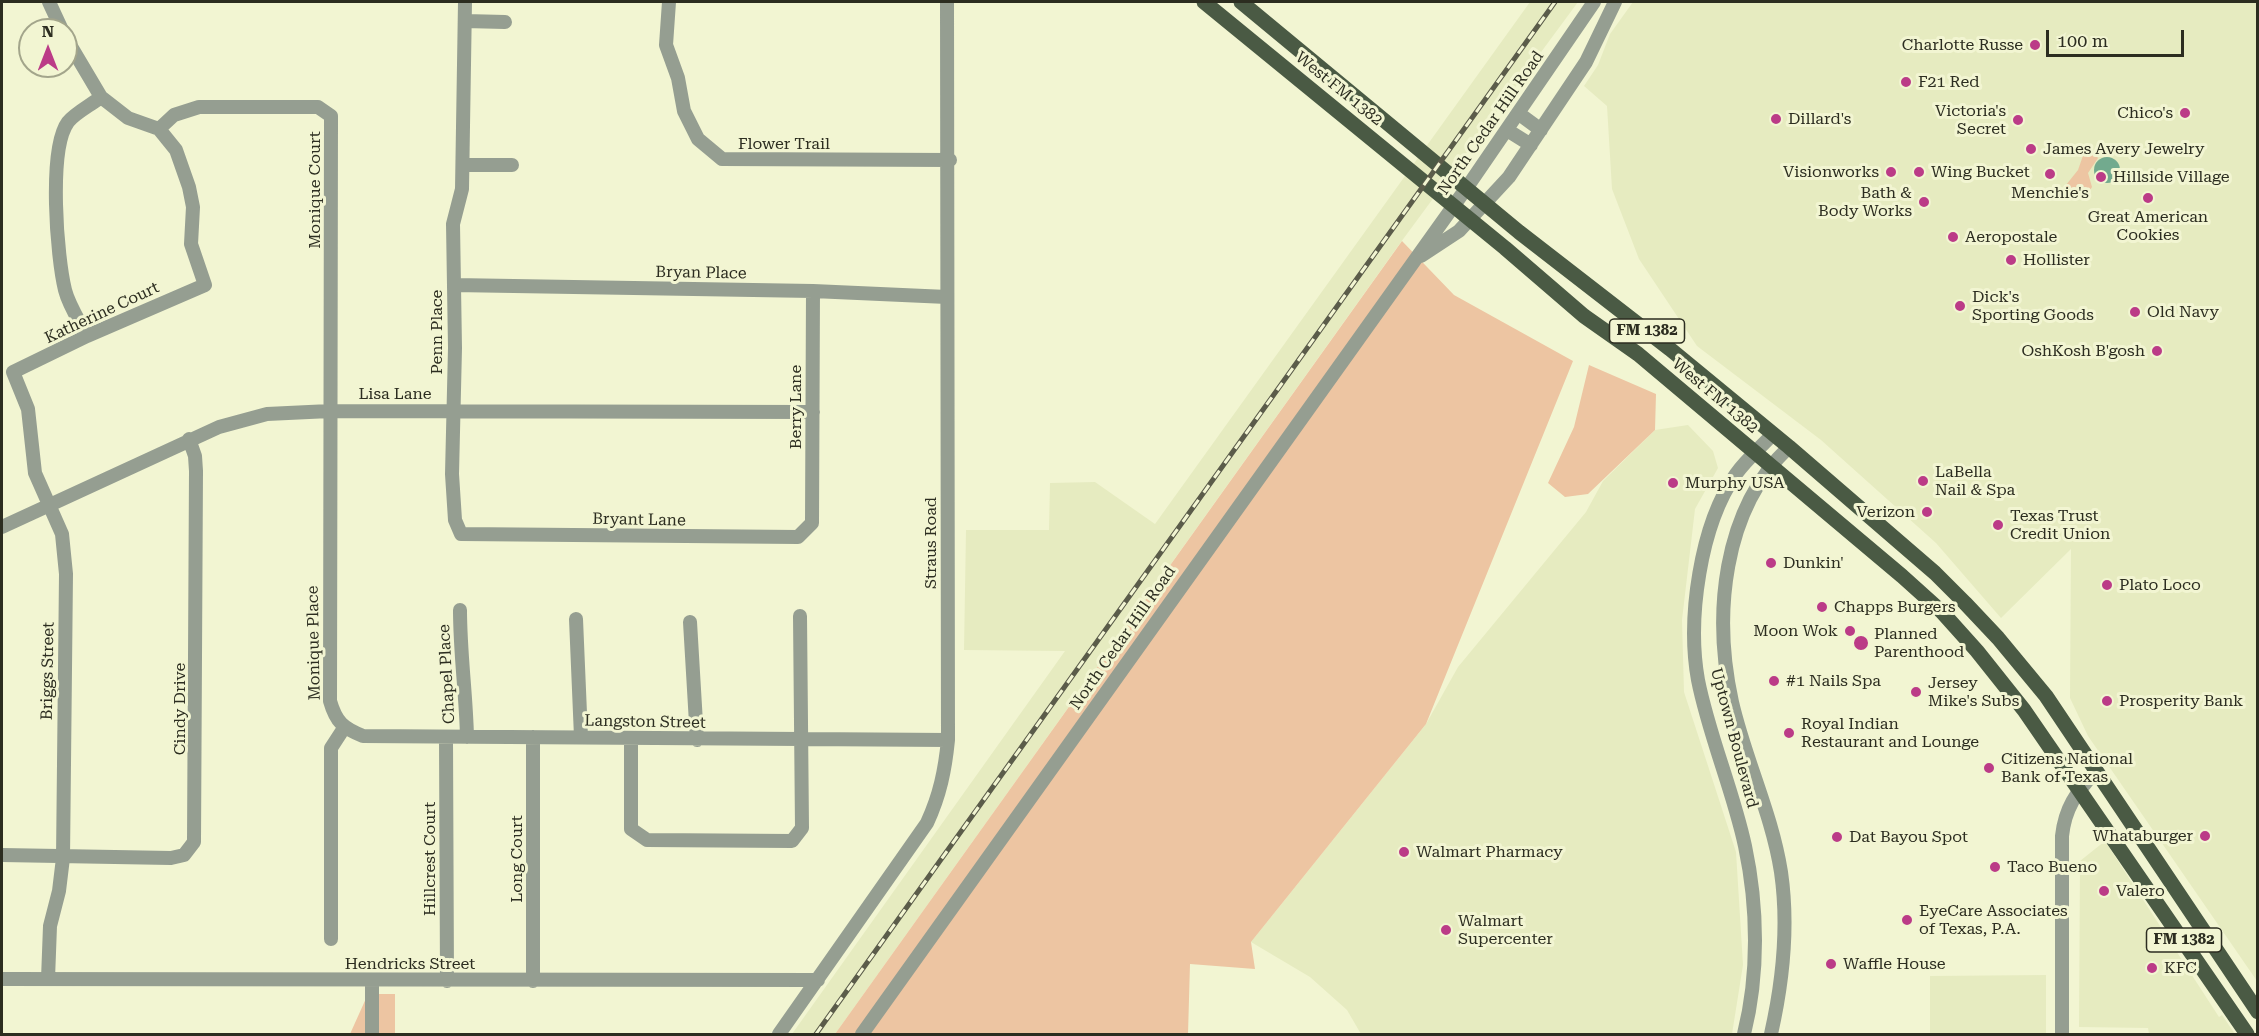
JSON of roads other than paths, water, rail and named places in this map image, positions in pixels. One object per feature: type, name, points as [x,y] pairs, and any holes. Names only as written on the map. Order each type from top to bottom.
[{"type":"main road","name":"West FM 1382","points":[[1204,2],[1505,248],[1584,316],[1638,354],[1942,612],[1996,673],[2079,790]]},
{"type":"main road","name":"West FM 1382","points":[[1241,2],[1519,232],[1670,349],[1789,447],[1935,573],[1985,624],[2036,682],[2095,772]]},
{"type":"main road","name":"FM 1382","points":[[2095,772],[2258,1011]]},
{"type":"main road","name":"FM 1382","points":[[2079,790],[2247,1035]]},
{"type":"main road","points":[[2143,882],[2156,883],[2183,921],[2192,928],[2201,927]]},
{"type":"main road","points":[[2184,941],[2216,952]]},
{"type":"street","points":[[49,2],[56,18]]},
{"type":"street","name":"Penn Place","points":[[461,534],[455,520],[452,411],[453,224],[462,189],[465,2]]},
{"type":"street","name":"Flower Trail","points":[[669,2],[666,45],[678,78],[684,111],[698,139],[722,159],[950,160]]},
{"type":"street","name":"Straus Road","points":[[778,1035],[927,823],[940,795],[948,740],[947,297],[950,160],[947,2]]},
{"type":"street","name":"North Cedar Hill Road","points":[[862,1035],[1507,130],[1594,2]]},
{"type":"street","name":"North Cedar Hill Road","points":[[1413,262],[1459,231],[1509,177],[1586,62],[1615,2]]},
{"type":"street","points":[[465,21],[505,22]]},
{"type":"street","points":[[78,58],[101,97],[128,118],[159,129]]},
{"type":"street","points":[[87,336],[66,293],[60,267],[56,227],[60,143],[68,122],[101,97]]},
{"type":"street","name":"Monique Court","points":[[159,129],[174,115],[199,106],[318,107],[332,116],[330,411]]},
{"type":"street","points":[[1518,113],[1541,130]]},
{"type":"street","name":"Katherine Court","points":[[13,372],[87,336],[205,285],[191,244],[193,207],[186,175],[176,150],[159,129]]},
{"type":"street","points":[[1507,130],[1531,145]]},
{"type":"street","points":[[463,165],[512,165]]},
{"type":"street","name":"Bryan Place","points":[[454,285],[813,291],[947,297]]},
{"type":"street","name":"Berry Lane","points":[[812,523],[813,291]]},
{"type":"street","name":"Briggs Street","points":[[13,372],[28,409],[35,472],[62,534],[66,574],[63,858],[59,891],[50,926],[48,979]]},
{"type":"street","name":"Lisa Lane","points":[[2,526],[189,439],[242,419],[267,414],[330,411],[813,412]]},
{"type":"street","name":"Monique Place","points":[[330,411],[330,701],[335,718],[344,728]]},
{"type":"street","name":"Uptown Boulevard","points":[[1744,1035],[1753,985],[1755,939],[1745,846],[1698,679],[1695,627],[1701,566],[1710,529],[1721,498],[1736,473],[1773,434]]},
{"type":"street","name":"Cindy Drive","points":[[63,858],[171,858],[184,855],[194,842],[196,471],[195,456],[189,439]]},
{"type":"street","name":"Uptown Boulevard","points":[[1771,1035],[1780,989],[1785,944],[1780,872],[1732,700],[1725,645],[1724,606],[1727,572],[1738,528],[1770,465],[1789,447]]},
{"type":"street","name":"Bryant Lane","points":[[461,534],[798,537],[812,523]]},
{"type":"street","name":"Chapel Place","points":[[460,610],[460,647],[466,689],[466,737]]},
{"type":"street","points":[[631,738],[631,829],[647,840],[792,841],[802,828],[800,616]]},
{"type":"street","points":[[576,619],[581,737]]},
{"type":"street","points":[[690,622],[697,740]]},
{"type":"street","points":[[331,939],[331,748],[344,728]]},
{"type":"street","name":"Langston Street","points":[[344,728],[363,736],[446,738],[948,740]]},
{"type":"street","name":"Long Court","points":[[533,737],[533,981]]},
{"type":"street","name":"Hillcrest Court","points":[[446,738],[447,981]]},
{"type":"street","points":[[2062,1035],[2062,836],[2064,815],[2079,790],[2095,772]]},
{"type":"street","points":[[2,855],[63,858]]},
{"type":"street","name":"Hendricks Street","points":[[2,979],[818,980]]},
{"type":"street","points":[[372,981],[372,1035]]},
{"type":"street","points":[[1753,985],[1780,989]]},
{"type":"railway","points":[[816,1034],[1555,2]]},
{"type":"place","name":"Charlotte Russe","points":[[2035,45]]},
{"type":"place","name":"F21 Red","points":[[1906,82]]},
{"type":"place","name":"Chico's","points":[[2185,113]]},
{"type":"place","name":"Dillard's","points":[[1776,119]]},
{"type":"place","name":"Victoria's Secret","points":[[2018,120]]},
{"type":"place","name":"James Avery Jewelry","points":[[2031,149]]},
{"type":"place","name":"Visionworks","points":[[1891,172]]},
{"type":"place","name":"Wing Bucket","points":[[1919,172]]},
{"type":"place","name":"Menchie's","points":[[2050,174]]},
{"type":"place","name":"Hillside Village","points":[[2101,177]]},
{"type":"place","name":"Great American Cookies","points":[[2148,198]]},
{"type":"place","name":"Bath & Body Works","points":[[1924,202]]},
{"type":"place","name":"Aeropostale","points":[[1953,237]]},
{"type":"place","name":"Hollister","points":[[2011,260]]},
{"type":"place","name":"Dick's Sporting Goods","points":[[1960,306]]},
{"type":"place","name":"Old Navy","points":[[2135,312]]},
{"type":"place","name":"OshKosh B'gosh","points":[[2157,351]]},
{"type":"place","name":"LaBella Nail & Spa","points":[[1923,481]]},
{"type":"place","name":"Murphy USA","points":[[1673,483]]},
{"type":"place","name":"Verizon","points":[[1927,512]]},
{"type":"place","name":"Texas Trust Credit Union","points":[[1998,525]]},
{"type":"place","name":"Dunkin'","points":[[1771,563]]},
{"type":"place","name":"Plato Loco","points":[[2107,585]]},
{"type":"place","name":"Chapps Burgers","points":[[1822,607]]},
{"type":"place","name":"Moon Wok","points":[[1850,631]]},
{"type":"place","name":"Planned Parenthood","points":[[1861,643]]},
{"type":"place","name":"#1 Nails Spa","points":[[1774,681]]},
{"type":"place","name":"Jersey Mike's Subs","points":[[1916,692]]},
{"type":"place","name":"Prosperity Bank","points":[[2107,701]]},
{"type":"place","name":"Royal Indian Restaurant and Lounge","points":[[1789,733]]},
{"type":"place","name":"Citizens National Bank of Texas","points":[[1989,768]]},
{"type":"place","name":"Whataburger","points":[[2205,836]]},
{"type":"place","name":"Dat Bayou Spot","points":[[1837,837]]},
{"type":"place","name":"Walmart Pharmacy","points":[[1404,852]]},
{"type":"place","name":"Taco Bueno","points":[[1995,867]]},
{"type":"place","name":"Valero","points":[[2104,891]]},
{"type":"place","name":"EyeCare Associates of Texas, P.A.","points":[[1907,920]]},
{"type":"place","name":"Walmart Supercenter","points":[[1446,930]]},
{"type":"place","name":"Waffle House","points":[[1831,964]]},
{"type":"place","name":"KFC","points":[[2152,968]]}]
